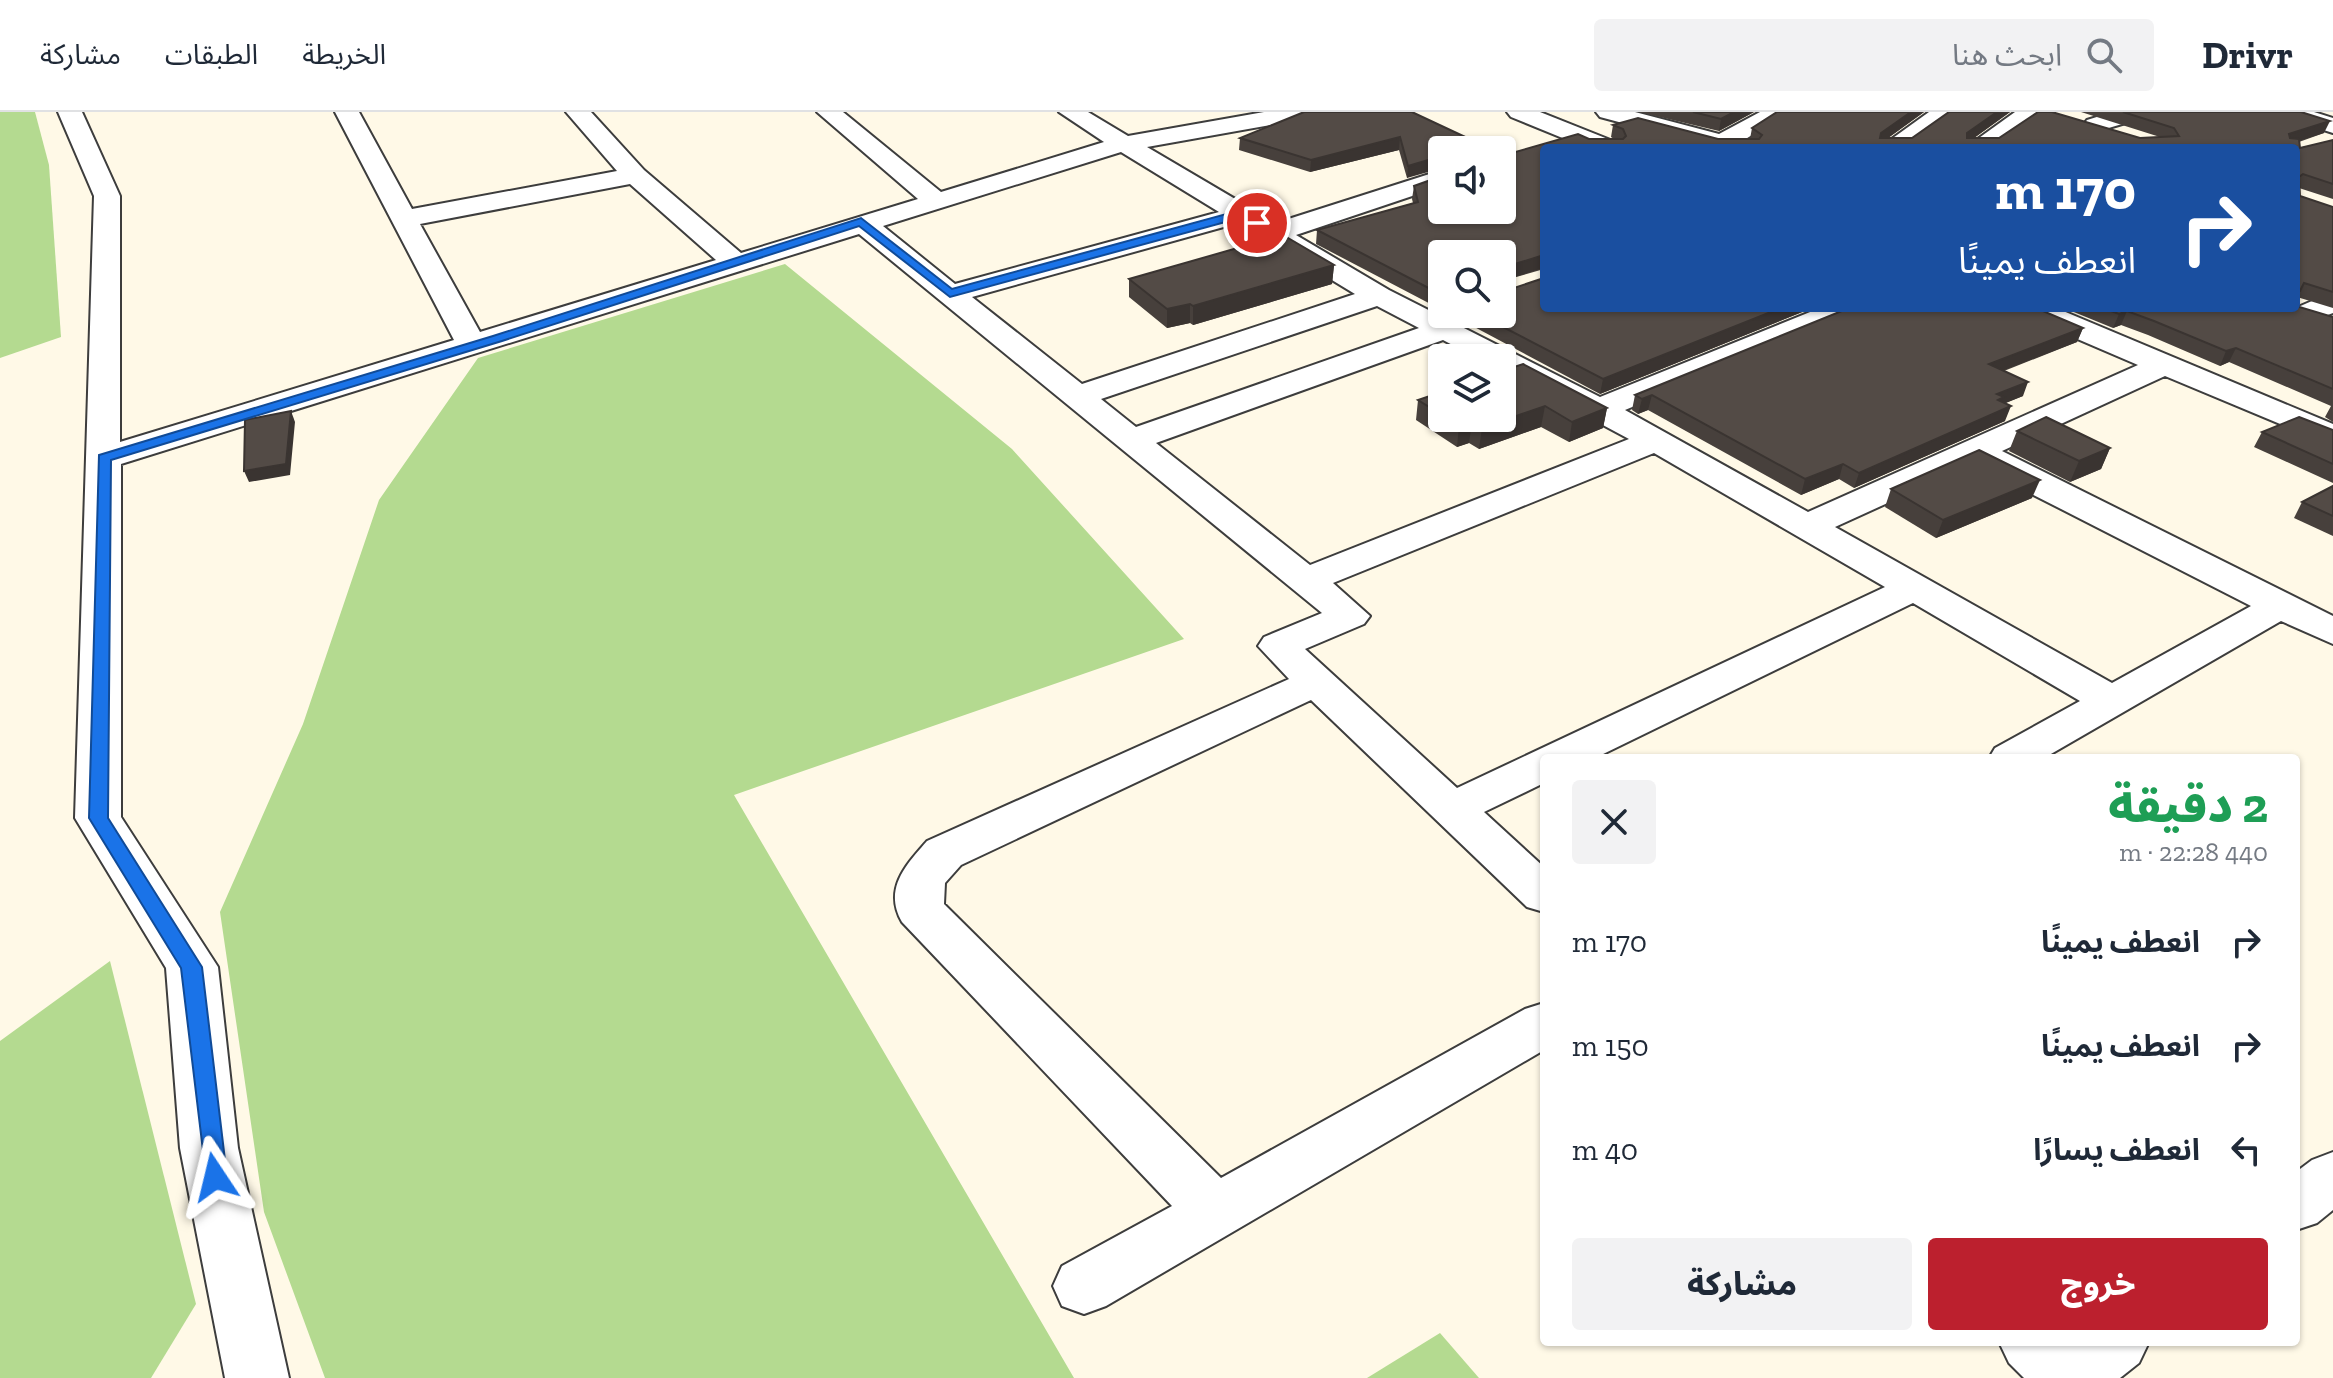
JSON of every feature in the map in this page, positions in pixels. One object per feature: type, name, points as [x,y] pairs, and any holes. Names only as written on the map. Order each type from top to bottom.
[{"type":"street","points":[[70,112],[107,196],[98,818],[192,967],[209,1148],[257,1378]]},
{"type":"street","points":[[347,112],[472,346]]},
{"type":"street","points":[[578,112],[635,175],[735,262]]},
{"type":"street","points":[[829,112],[935,200]]},
{"type":"street","points":[[1071,112],[1379,296],[1428,316]]},
{"type":"street","points":[[104,458],[1122,144],[1304,112]]},
{"type":"street","points":[[1519,112],[1599,144]]},
{"type":"street","points":[[1613,112],[1730,144]]},
{"type":"street","points":[[1735,144],[1777,112]]},
{"type":"street","points":[[1897,144],[1945,112]]},
{"type":"street","points":[[2095,125],[2138,112]]},
{"type":"street","points":[[2291,112],[2329,137]]},
{"type":"street","points":[[1985,144],[2049,114],[2095,125],[2134,139]]},
{"type":"street","points":[[1546,144],[1575,135]]},
{"type":"street","points":[[404,219],[635,175]]},
{"type":"street","points":[[1273,233],[1428,183]]},
{"type":"street","points":[[950,294],[1241,214]]},
{"type":"street","points":[[861,222],[1350,616],[1278,646],[1540,891]]},
{"type":"street","points":[[1078,396],[1379,296]]},
{"type":"street","points":[[1599,409],[1836,312]]},
{"type":"street","points":[[2039,312],[2333,436]]},
{"type":"street","points":[[1131,440],[1428,324]]},
{"type":"street","points":[[1451,328],[1478,344]]},
{"type":"street","points":[[1516,365],[1656,440],[2112,701]]},
{"type":"street","points":[[1807,526],[2164,365]]},
{"type":"street","points":[[1307,580],[1656,440]]},
{"type":"street","points":[[1973,450],[2333,632]]},
{"type":"street","points":[[1566,754],[1914,588]]},
{"type":"street","points":[[2018,754],[2281,605]]},
{"type":"street","points":[[1215,1211],[919,909],[921,879],[944,853],[1316,682]]},
{"type":"street","points":[[1452,809],[1540,767]]},
{"type":"street","points":[[1084,1286],[1540,1026]]},
{"type":"street","points":[[2300,1202],[2333,1177]]},
{"type":"street","points":[[2035,1346],[2070,1378],[2112,1346]]},
{"type":"green space","points":[[0,112],[35,112],[49,165],[61,337],[0,358]]},
{"type":"green space","points":[[785,264],[1012,449],[1184,639],[734,795],[1074,1378],[325,1378],[264,1212],[220,912],[303,724],[379,500],[478,358]]},
{"type":"green space","points":[[110,961],[196,1304],[151,1378],[0,1378],[0,1041]]},
{"type":"green space","points":[[1440,1333],[1479,1378],[1367,1378]]},
{"type":"building","points":[[1304,112],[1412,112],[1463,136],[1428,136],[1428,160],[1408,166],[1400,137],[1311,160],[1240,138]]},
{"type":"building","points":[[1693,112],[1734,112],[1721,119]]},
{"type":"building","points":[[1777,112],[1911,112],[1881,133],[1880,138],[1912,138],[1949,112],[1997,112],[1967,133],[1967,138],[1999,138],[2038,112],[2052,112],[2140,138],[2179,136],[2174,128],[2123,112],[2301,112],[2330,121],[2289,134],[2290,138],[2299,139],[2300,144],[1543,144],[1578,134],[1589,139],[1623,139],[1626,136],[1623,129],[1613,125],[1638,118],[1718,139],[1759,139],[1762,135],[1752,128]]},
{"type":"building","points":[[2333,140],[2333,184],[2303,174],[2300,176],[2300,148]]},
{"type":"building","points":[[1540,145],[1540,256],[1516,264],[1516,240],[1428,240],[1428,288],[1317,230],[1418,202],[1414,186],[1428,181],[1428,224],[1516,224],[1516,152]]},
{"type":"building","points":[[2300,196],[2333,207],[2333,292],[2304,283],[2300,291]]},
{"type":"building","points":[[1283,235],[1334,265],[1193,306],[1167,309],[1129,279]]},
{"type":"building","points":[[1540,279],[1540,312],[1771,312],[1603,379],[1505,328],[1516,328],[1516,287]]},
{"type":"building","points":[[2300,307],[2333,317],[2333,389],[2236,348],[2226,351],[2130,312],[2300,312]]},
{"type":"building","points":[[1839,312],[2045,312],[2083,328],[1989,364],[2028,382],[1997,394],[2004,397],[1998,400],[2011,406],[1859,473],[1843,464],[1805,479],[1652,395],[1642,399],[1635,395]]},
{"type":"building","points":[[1523,364],[1607,408],[1572,422],[1545,406],[1516,416],[1516,366]]},
{"type":"building","points":[[1428,397],[1428,406],[1418,400]]},
{"type":"building","points":[[291,411],[286,464],[244,471],[245,420]]},
{"type":"building","points":[[2046,417],[2110,448],[2079,461],[2017,431]]},
{"type":"building","points":[[2299,417],[2333,430],[2333,464],[2262,432]]},
{"type":"building","points":[[1979,450],[2040,480],[1943,520],[1891,489]]},
{"type":"building","points":[[2333,486],[2333,516],[2302,502]]},
{"type":"route","points":[[215,1177],[209,1148],[192,967],[98,818],[104,458],[498,338],[861,222],[950,294],[1241,214],[1257,223]]}]
